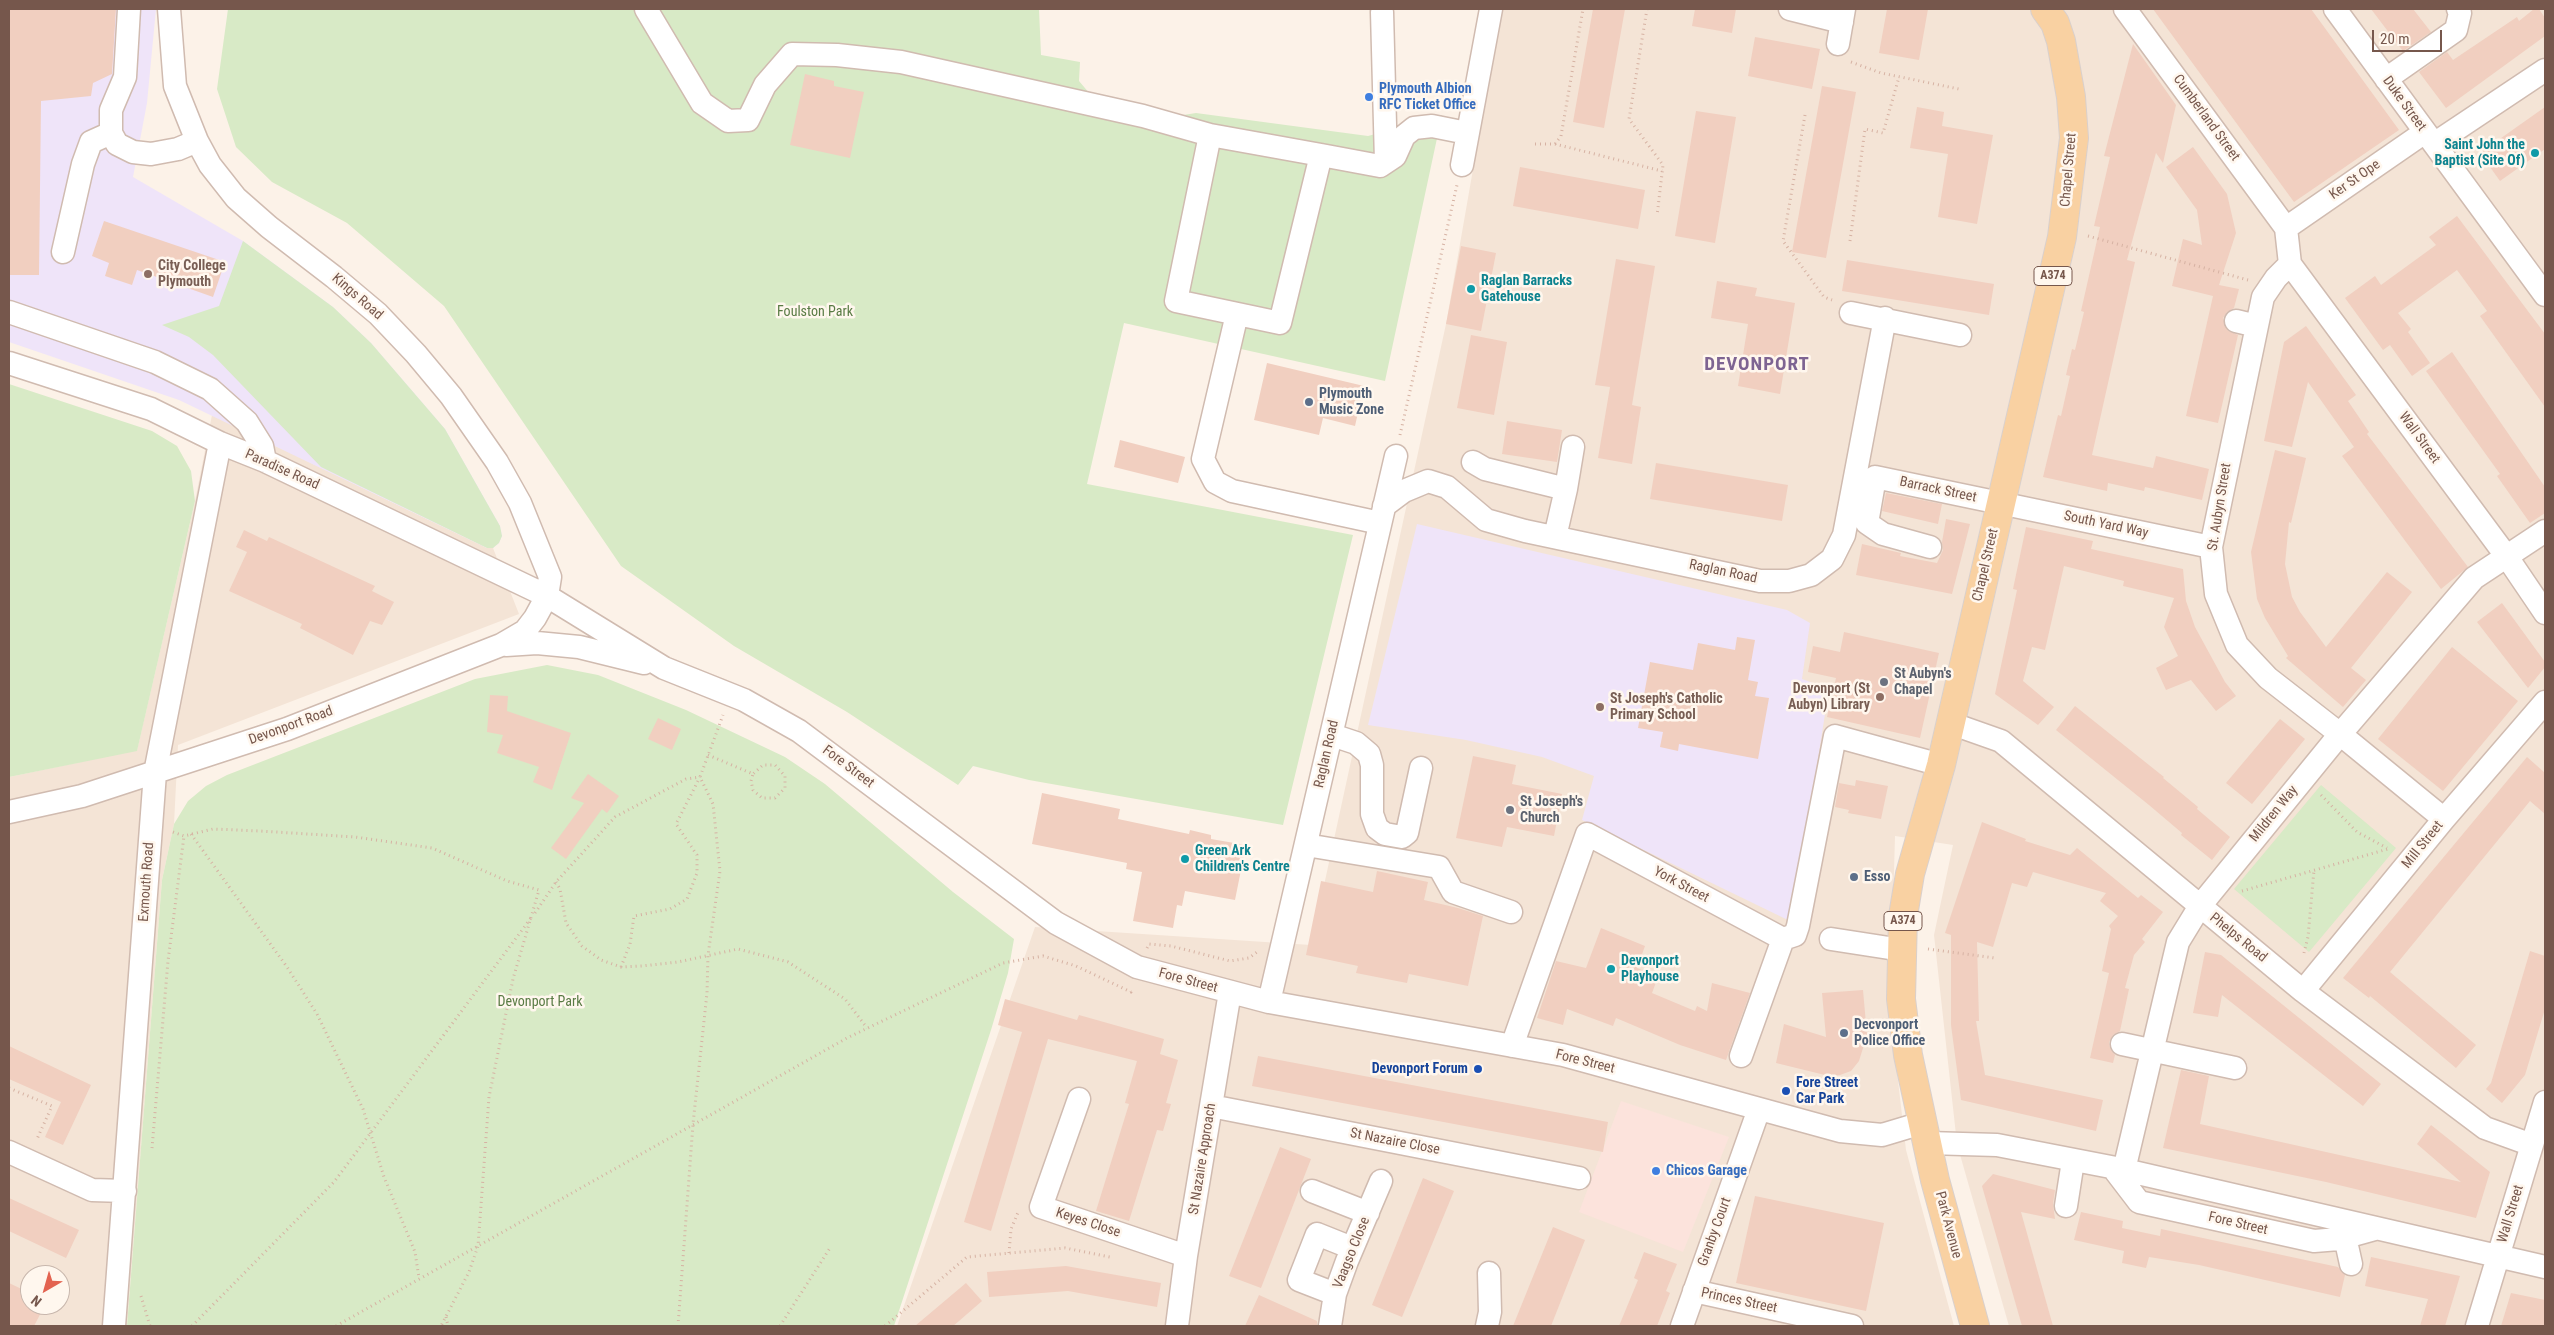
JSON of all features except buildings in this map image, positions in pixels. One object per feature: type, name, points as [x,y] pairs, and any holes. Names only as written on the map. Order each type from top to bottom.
[{"type":"main road","name":"Chapel Street","points":[[1925,1133],[1908,1055],[1901,999],[1903,916],[1910,874],[1941,765],[2017,442],[2063,229],[2074,138],[2071,97],[2061,41],[2048,9]]},
{"type":"main road","name":"Park Avenue","points":[[1925,1133],[1935,1180],[1975,1326]]},
{"type":"street","points":[[129,9],[125,77],[111,110],[111,133],[117,144],[133,152],[151,154],[178,149],[196,141]]},
{"type":"street","name":"Kings Road","points":[[169,9],[175,86],[196,141],[210,166],[236,198],[268,227],[334,277],[378,314],[416,354],[451,396],[497,462],[520,503],[550,578],[547,596]]},
{"type":"street","points":[[646,9],[702,103],[728,121],[748,120],[765,85],[792,54],[837,55],[901,62],[1143,116],[1210,135],[1380,166],[1395,156],[1404,136],[1414,128],[1432,126],[1467,133]]},
{"type":"street","points":[[1462,165],[1491,9]]},
{"type":"street","points":[[1790,9],[1841,25]]},
{"type":"street","name":"Cumberland Street","points":[[2125,9],[2286,228]]},
{"type":"street","name":"Duke Street","points":[[2334,9],[2545,295]]},
{"type":"street","points":[[2386,79],[2456,30],[2460,13],[2458,9]]},
{"type":"street","points":[[1382,12],[1386,162]]},
{"type":"street","name":"Ker St Ope","points":[[2286,228],[2429,138],[2545,70]]},
{"type":"street","points":[[63,252],[83,164],[91,142],[111,133]]},
{"type":"street","points":[[1210,135],[1176,301],[1280,323],[1321,155]]},
{"type":"street","points":[[2286,228],[2290,264]]},
{"type":"street","name":"St. Aubyn Street","points":[[2290,264],[2270,286],[2246,323],[2211,547],[2216,594],[2236,645],[2268,678],[2444,819]]},
{"type":"street","name":"Wall Street","points":[[2290,264],[2507,557],[2545,613]]},
{"type":"street","points":[[9,312],[155,362],[210,389],[247,422],[262,446],[265,461]]},
{"type":"street","points":[[1852,313],[1885,318],[1960,335]]},
{"type":"street","points":[[1238,314],[1203,459],[1215,482],[1232,491],[1382,514]]},
{"type":"street","name":"Raglan Road","points":[[1382,514],[1404,491],[1428,481],[1447,487],[1486,520],[1555,537],[1760,581],[1789,581],[1811,575],[1832,559],[1844,535],[1885,318]]},
{"type":"street","name":"Paradise Road","points":[[9,363],[151,409],[220,443],[265,461],[547,596]]},
{"type":"street","name":"Exmouth Road","points":[[114,1326],[155,773],[220,443]]},
{"type":"street","points":[[1555,537],[1573,447]]},
{"type":"street","name":"Raglan Road","points":[[1269,1002],[1396,456]]},
{"type":"street","points":[[1473,462],[1486,469],[1566,489]]},
{"type":"street","name":"Barrack Street","points":[[1930,547],[1883,534],[1867,523],[1875,477],[2001,504]]},
{"type":"street","name":"South Yard Way","points":[[2001,504],[2211,547]]},
{"type":"street","name":"Mildren Way","points":[[2119,1169],[2152,1050],[2178,942],[2200,906],[2340,734],[2474,578],[2545,531]]},
{"type":"street","name":"Devonport Road","points":[[9,812],[82,796],[287,729],[500,645],[525,631],[535,618],[547,596]]},
{"type":"street","name":"Fore Street","points":[[547,596],[664,668],[732,694],[799,731],[1056,922],[1137,967],[1269,1002],[1563,1055],[1840,1131],[1882,1135],[1925,1133],[2119,1169],[2545,1266]]},
{"type":"street","points":[[500,645],[537,643],[579,647],[664,668]]},
{"type":"street","name":"Mill Street","points":[[2304,991],[2408,862],[2545,702]]},
{"type":"street","name":"Phelps Road","points":[[1950,723],[2001,741],[2304,991],[2484,1128],[2532,1145]]},
{"type":"street","points":[[1332,735],[1356,742],[1369,754],[1372,765],[1372,814],[1377,828],[1385,834],[1402,837],[1407,833],[1421,768]]},
{"type":"street","points":[[1741,1056],[1783,940],[1795,935],[1798,926],[1835,736],[1941,765]]},
{"type":"street","name":"York Street","points":[[1512,1046],[1587,834],[1783,940]]},
{"type":"street","points":[[1306,845],[1439,867],[1453,892],[1511,912]]},
{"type":"street","points":[[1830,939],[1902,948]]},
{"type":"street","name":"St Nazaire Approach","points":[[1177,1326],[1186,1256],[1230,992]]},
{"type":"street","points":[[2122,1044],[2235,1068]]},
{"type":"street","name":"Keyes Close","points":[[1079,1099],[1041,1207],[1186,1256]]},
{"type":"street","name":"Wall Street","points":[[2478,1326],[2545,1102]]},
{"type":"street","name":"St Nazaire Close","points":[[1211,1106],[1579,1178]]},
{"type":"street","name":"Granby Court","points":[[1682,1326],[1760,1110]]},
{"type":"street","points":[[9,1152],[92,1190],[125,1191]]},
{"type":"street","points":[[2066,1206],[2073,1161]]},
{"type":"street","name":"Fore Street","points":[[2119,1169],[2139,1202],[2314,1241],[2345,1237],[2379,1228]]},
{"type":"street","name":"Vaagso Close","points":[[1330,1326],[1335,1294],[1352,1248],[1381,1181]]},
{"type":"street","points":[[1312,1191],[1368,1213]]},
{"type":"street","points":[[1335,1294],[1300,1280],[1317,1234],[1352,1248]]},
{"type":"street","points":[[2345,1237],[2351,1264]]},
{"type":"street","points":[[1487,1326],[1490,1312],[1490,1273]]},
{"type":"street","name":"Princes Street","points":[[1694,1291],[1846,1326]]},
{"type":"path","points":[[1555,144],[1561,136],[1583,9]]},
{"type":"path","points":[[1647,9],[1628,119],[1663,165],[1657,216]]},
{"type":"path","points":[[1841,25],[1850,61],[1899,77],[1959,89]]},
{"type":"path","points":[[1850,241],[1865,130],[1883,133],[1899,77]]},
{"type":"path","points":[[1805,115],[1783,240],[1824,297],[1849,305],[1852,313]]},
{"type":"path","points":[[1535,144],[1555,144],[1662,171]]},
{"type":"path","points":[[1396,456],[1462,165]]},
{"type":"path","points":[[2063,229],[2270,286]]},
{"type":"path","points":[[621,967],[630,944],[634,916],[670,910],[687,899],[697,873],[697,855],[676,824],[700,776],[732,694]]},
{"type":"path","points":[[708,755],[753,774]]},
{"type":"path","points":[[763,765],[775,766],[785,776],[785,788],[776,798],[762,798],[753,790],[751,781],[753,774],[763,765]]},
{"type":"path","points":[[192,1326],[334,1182],[556,882],[615,817],[686,780],[700,776]]},
{"type":"path","points":[[678,1326],[693,1124],[707,994],[708,955],[720,871],[713,804],[700,776]]},
{"type":"path","points":[[2304,778],[2357,832],[2408,862]]},
{"type":"path","points":[[151,826],[184,836],[213,829],[260,831],[355,837],[432,848],[507,881],[539,890],[513,979],[489,1097],[478,1246],[469,1272],[442,1326]]},
{"type":"path","points":[[191,834],[287,967],[317,1014],[363,1109],[384,1177],[416,1252],[420,1279]]},
{"type":"path","points":[[152,1150],[168,961],[184,836]]},
{"type":"path","points":[[2241,891],[2388,849]]},
{"type":"path","points":[[2303,957],[2308,936],[2314,870]]},
{"type":"path","points":[[556,882],[560,889],[566,923],[582,946],[601,960],[621,967],[678,962],[738,949],[788,962],[845,999],[867,1028]]},
{"type":"path","points":[[336,1326],[867,1028],[1003,963],[1042,956],[1076,966],[1131,992],[1137,967],[1149,944],[1171,946],[1230,961],[1249,958],[1260,950]]},
{"type":"path","points":[[1902,948],[1995,958]]},
{"type":"path","points":[[9,1088],[52,1106],[40,1133]]},
{"type":"path","points":[[1009,1253],[1011,1229]]},
{"type":"path","points":[[780,1326],[830,1248]]},
{"type":"path","points":[[886,1326],[967,1257],[1065,1248],[1113,1257]]},
{"type":"path","points":[[138,1288],[150,1326]]},
{"type":"path","points":[[446,1316],[448,1326]]},
{"type":"shaded area","name":"City College Plymouth","points":[[9,9],[156,9],[147,103],[133,177],[243,241],[333,307],[371,343],[445,429],[500,526],[502,536],[499,543],[493,548],[487,548],[179,400],[9,342]]},
{"type":"shaded area","points":[[1501,9],[2545,9],[2545,1326],[2009,1326],[1957,1144],[1934,935],[1953,845],[1895,836],[1890,1011],[1906,1150],[1954,1326],[897,1326],[1035,927],[1311,945],[1446,324]]},
{"type":"shaded area","points":[[212,415],[487,548],[493,548],[519,614],[178,745],[174,824],[162,880],[127,1326],[9,1326],[9,777],[137,750],[195,501]]},
{"type":"shaded area","name":"St Joseph's Catholic Primary School","points":[[1417,524],[1787,610],[1810,623],[1802,679],[1829,689],[1792,922],[1582,820],[1594,776],[1542,757],[1466,740],[1368,725]]},
{"type":"shaded area","points":[[1621,1101],[1729,1137],[1683,1252],[1579,1212]]},
{"type":"green space","name":"Foulston Park","points":[[228,9],[1039,9],[1041,55],[1080,62],[1079,81],[1090,94],[1177,116],[1196,113],[1368,136],[1394,129],[1408,120],[1442,115],[1385,381],[1124,323],[1087,484],[1353,535],[1283,825],[1029,780],[973,766],[958,785],[847,712],[734,646],[621,566],[444,306],[347,223],[272,182],[236,147],[217,89]]},
{"type":"green space","points":[[243,241],[333,307],[371,343],[445,429],[500,526],[502,536],[499,543],[493,548],[487,548],[321,467],[213,355],[189,337],[162,325],[219,306]]},
{"type":"green space","points":[[9,384],[152,431],[177,446],[191,471],[195,501],[137,751],[9,777]]},
{"type":"green space","name":"Devonport Park","points":[[547,665],[598,675],[686,710],[785,757],[825,784],[953,892],[1014,939],[1008,973],[991,1030],[894,1326],[127,1326],[162,880],[174,824],[188,801],[206,786],[227,775],[475,679]]},
{"type":"green space","points":[[2321,785],[2396,848],[2309,952],[2234,889]]},
{"type":"place","name":"Plymouth Albion RFC Ticket Office","points":[[1369,97]]},
{"type":"place","name":"Saint John the Baptist (Site Of)","points":[[2535,153]]},
{"type":"place","name":"City College Plymouth","points":[[148,274]]},
{"type":"place","name":"Raglan Barracks Gatehouse","points":[[1471,289]]},
{"type":"place","name":"Plymouth Music Zone","points":[[1309,402]]},
{"type":"place","name":"St Aubyn's Chapel","points":[[1884,682]]},
{"type":"place","name":"Devonport (St Aubyn) Library","points":[[1880,697]]},
{"type":"place","name":"St Joseph's Catholic Primary School","points":[[1600,707]]},
{"type":"place","name":"St Joseph's Church","points":[[1510,810]]},
{"type":"place","name":"Green Ark Children's Centre","points":[[1185,859]]},
{"type":"place","name":"Esso","points":[[1854,877]]},
{"type":"place","name":"Devonport Playhouse","points":[[1611,969]]},
{"type":"place","name":"Decvonport Police Office","points":[[1844,1033]]},
{"type":"place","name":"Devonport Forum","points":[[1478,1069]]},
{"type":"place","name":"Fore Street Car Park","points":[[1786,1091]]},
{"type":"place","name":"Chicos Garage","points":[[1656,1171]]},
{"type":"district","name":"DEVONPORT","points":[[1757,365]]}]
